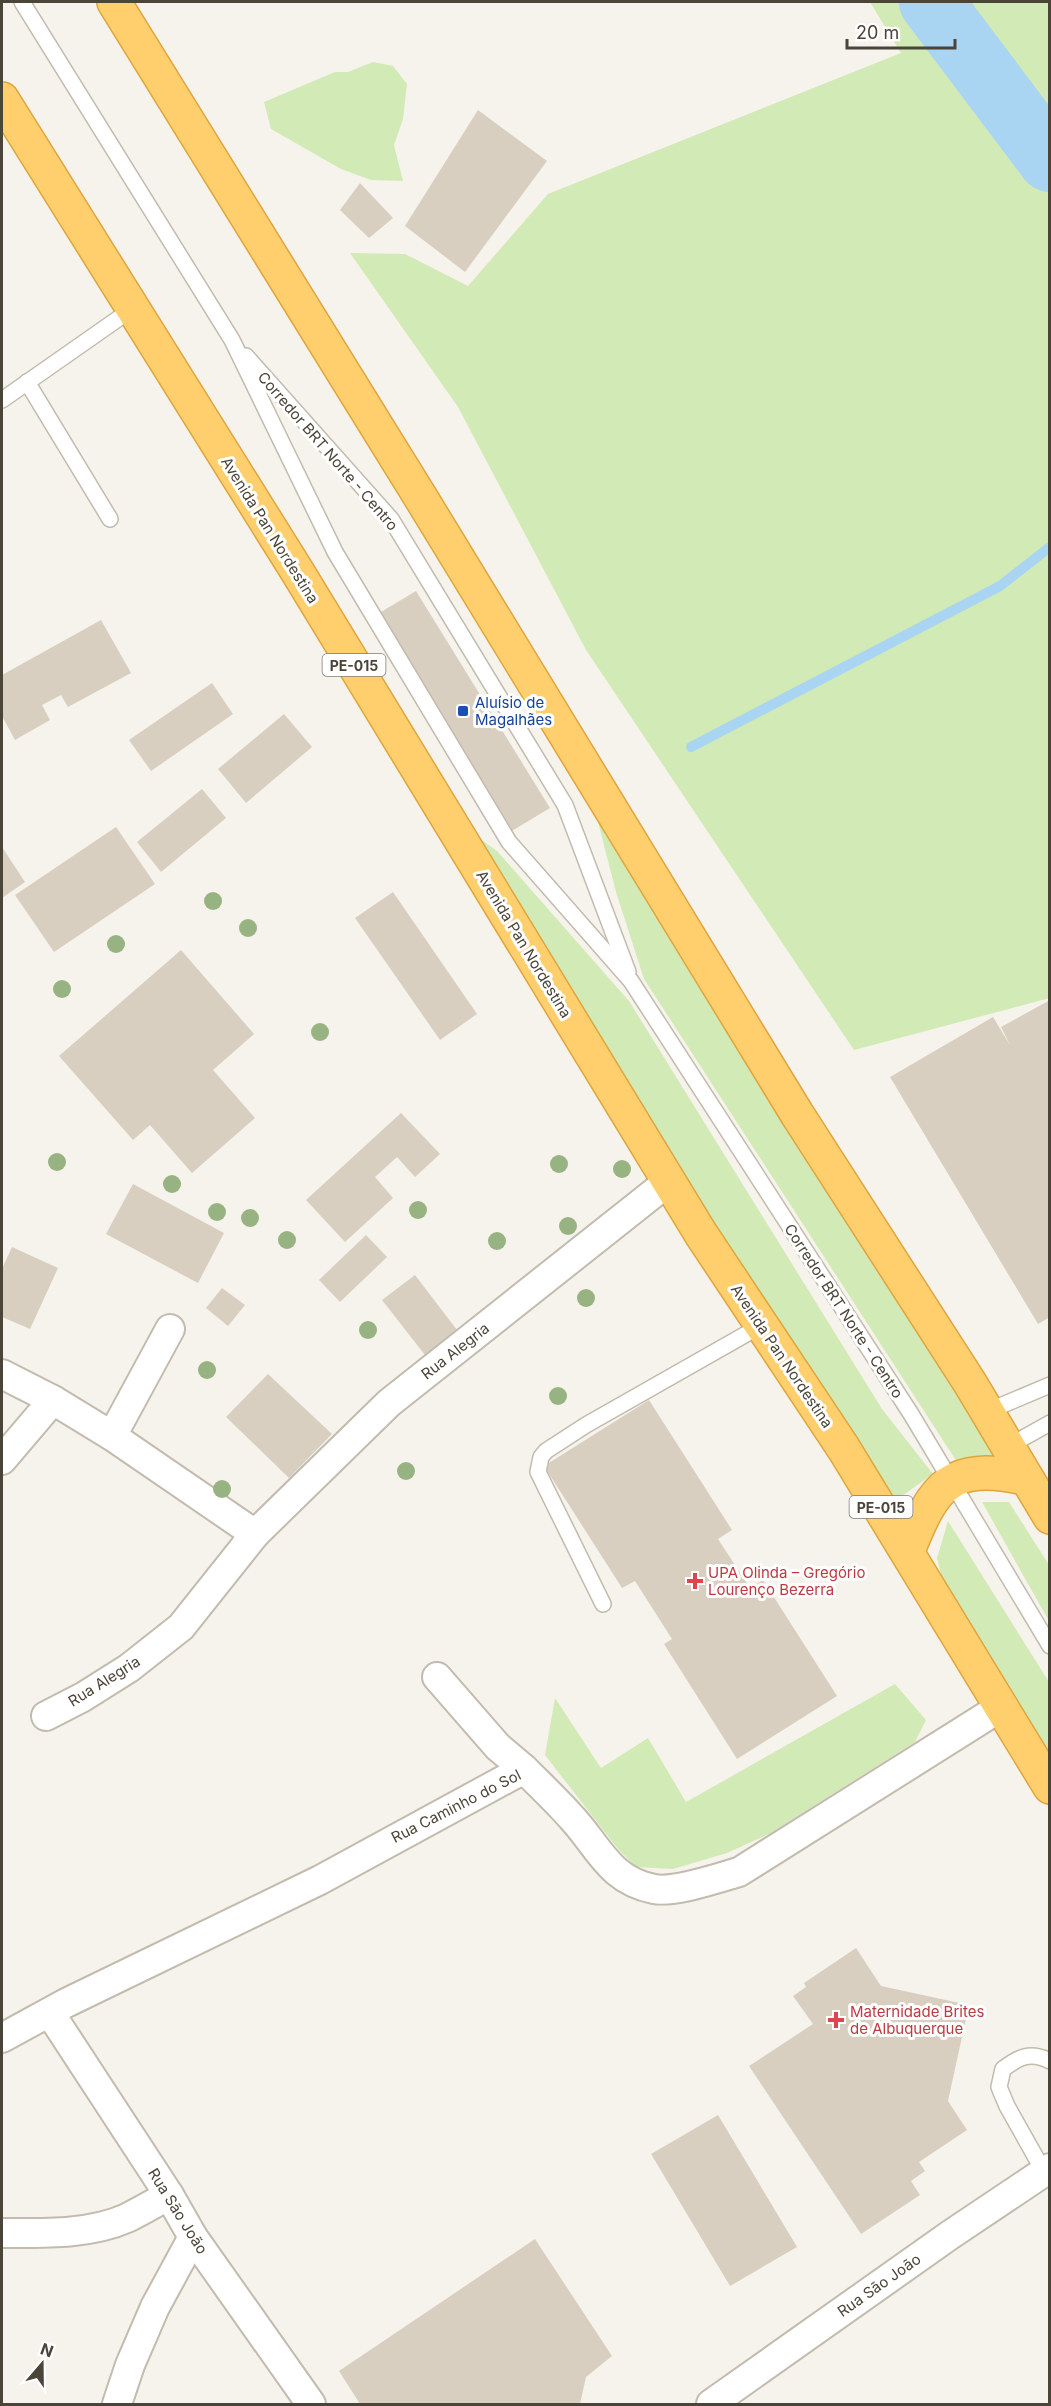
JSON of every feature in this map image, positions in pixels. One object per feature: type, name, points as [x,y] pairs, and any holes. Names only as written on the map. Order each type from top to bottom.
[{"type":"highway","points":[[114,2],[421,498],[797,1114],[986,1412],[1050,1518]]},
{"type":"highway","name":"Avenida Pan Nordestina","points":[[2,99],[297,571],[669,1181],[844,1449],[1050,1787]]},
{"type":"highway","points":[[908,1551],[921,1517],[934,1496],[952,1480],[977,1473],[997,1472],[1025,1478]]},
{"type":"street","name":"Rua Alegria","points":[[46,1716],[83,1697],[129,1668],[181,1627],[255,1534],[389,1403],[669,1181]]},
{"type":"street","points":[[112,1436],[170,1329]]},
{"type":"street","points":[[2,1374],[53,1400],[112,1436],[255,1534]]},
{"type":"street","points":[[2,1460],[53,1400]]},
{"type":"street","points":[[437,1677],[498,1747],[524,1769]]},
{"type":"street","name":"Rua Caminho do Sol","points":[[2,2038],[58,2008],[320,1880],[524,1769],[574,1819],[598,1853],[624,1878],[655,1889],[696,1885],[739,1872],[1001,1707]]},
{"type":"street","name":"Rua São João","points":[[58,2008],[193,2237],[311,2404]]},
{"type":"street","name":"Rua São João","points":[[711,2404],[950,2235],[1047,2170]]},
{"type":"street","points":[[2,2234],[92,2228],[126,2218],[169,2195]]},
{"type":"street","points":[[117,2404],[130,2365],[155,2307],[193,2237]]},
{"type":"lane","name":"Corredor BRT Norte - Centro","points":[[22,2],[232,340],[335,552],[509,842],[631,981],[952,1480],[1050,1646]]},
{"type":"lane","points":[[2,400],[132,309]]},
{"type":"lane","name":"Corredor BRT Norte - Centro","points":[[232,340],[391,519],[565,805],[631,981]]},
{"type":"lane","points":[[27,382],[110,519]]},
{"type":"lane","points":[[603,1604],[538,1472],[541,1457],[546,1451],[586,1425],[762,1325]]},
{"type":"lane","points":[[986,1412],[1050,1385]]},
{"type":"lane","points":[[1007,1447],[1050,1423]]},
{"type":"lane","points":[[1047,2170],[1007,2106],[999,2087],[1003,2068],[1020,2056],[1041,2056],[1050,2061]]},
{"type":"green space","points":[[870,2],[1049,2],[1050,998],[854,1050],[586,650],[458,407],[350,253],[405,254],[468,286],[548,194],[901,53]]},
{"type":"green space","points":[[373,62],[393,66],[407,84],[403,119],[394,145],[403,181],[371,180],[341,169],[271,129],[264,102],[335,72],[348,72]]},
{"type":"green space","points":[[596,814],[1000,1460],[959,1465],[644,979],[616,892]]},
{"type":"green space","points":[[468,830],[497,851],[629,1001],[882,1409],[933,1474],[889,1505]]},
{"type":"green space","points":[[982,1502],[1009,1502],[1049,1565],[1049,1621]]},
{"type":"green space","points":[[948,1521],[1049,1682],[1049,1759],[944,1586],[937,1558]]},
{"type":"green space","points":[[895,1684],[926,1720],[915,1742],[769,1834],[727,1853],[673,1869],[636,1867],[618,1849],[545,1755],[555,1698],[601,1768],[648,1738],[686,1802]]},
{"type":"building","points":[[478,110],[547,161],[465,272],[405,226]]},
{"type":"building","points":[[360,183],[393,218],[369,238],[340,210]]},
{"type":"building","name":"Aluísio de Magalhães","points":[[416,591],[550,808],[510,832],[376,615]]},
{"type":"building","points":[[101,620],[131,673],[68,707],[61,695],[42,705],[50,720],[15,740],[2,716],[2,675]]},
{"type":"building","points":[[212,683],[233,714],[151,771],[129,740]]},
{"type":"building","points":[[284,714],[312,747],[246,803],[218,769]]},
{"type":"building","points":[[202,789],[226,818],[161,872],[137,842]]},
{"type":"building","points":[[116,827],[155,884],[54,952],[15,895]]},
{"type":"building","points":[[2,847],[25,882],[2,898]]},
{"type":"building","points":[[393,892],[477,1014],[440,1040],[355,918]]},
{"type":"building","points":[[181,950],[254,1034],[213,1070],[255,1118],[192,1173],[150,1125],[133,1140],[59,1056]]},
{"type":"building","points":[[1050,1000],[1050,1317],[1038,1324],[890,1077],[993,1017],[1010,1045],[1001,1027]]},
{"type":"building","points":[[401,1113],[440,1154],[415,1177],[397,1157],[375,1177],[393,1198],[345,1242],[306,1200]]},
{"type":"building","points":[[133,1184],[224,1233],[198,1283],[106,1234]]},
{"type":"building","points":[[366,1235],[387,1257],[340,1302],[319,1280]]},
{"type":"building","points":[[12,1247],[58,1268],[30,1329],[2,1317],[2,1269]]},
{"type":"building","points":[[415,1275],[457,1330],[425,1355],[382,1300]]},
{"type":"building","points":[[222,1288],[245,1305],[228,1326],[206,1308]]},
{"type":"building","points":[[268,1374],[332,1434],[289,1478],[226,1417]]},
{"type":"building","points":[[649,1400],[732,1530],[718,1539],[750,1588],[763,1580],[837,1696],[737,1759],[664,1644],[672,1639],[635,1581],[622,1588],[544,1466]]},
{"type":"building","points":[[856,1948],[881,1986],[969,2005],[948,2101],[967,2130],[919,2162],[925,2171],[911,2181],[920,2195],[861,2234],[749,2066],[813,2024],[793,1996],[806,1987],[804,1983]]},
{"type":"building","points":[[718,2115],[797,2247],[730,2286],[651,2154]]},
{"type":"building","points":[[535,2239],[612,2356],[586,2377],[580,2404],[360,2404],[339,2371]]},
{"type":"waterway","points":[[931,2],[1050,160]]},
{"type":"waterway","points":[[691,747],[1000,586],[1050,547]]},
{"type":"place","name":"Aluísio de Magalhães","points":[[463,711]]},
{"type":"place","name":"UPA Olinda – Gregório Lourenço Bezerra","points":[[695,1581]]},
{"type":"place","name":"Maternidade Brites de Albuquerque","points":[[836,2020]]}]
